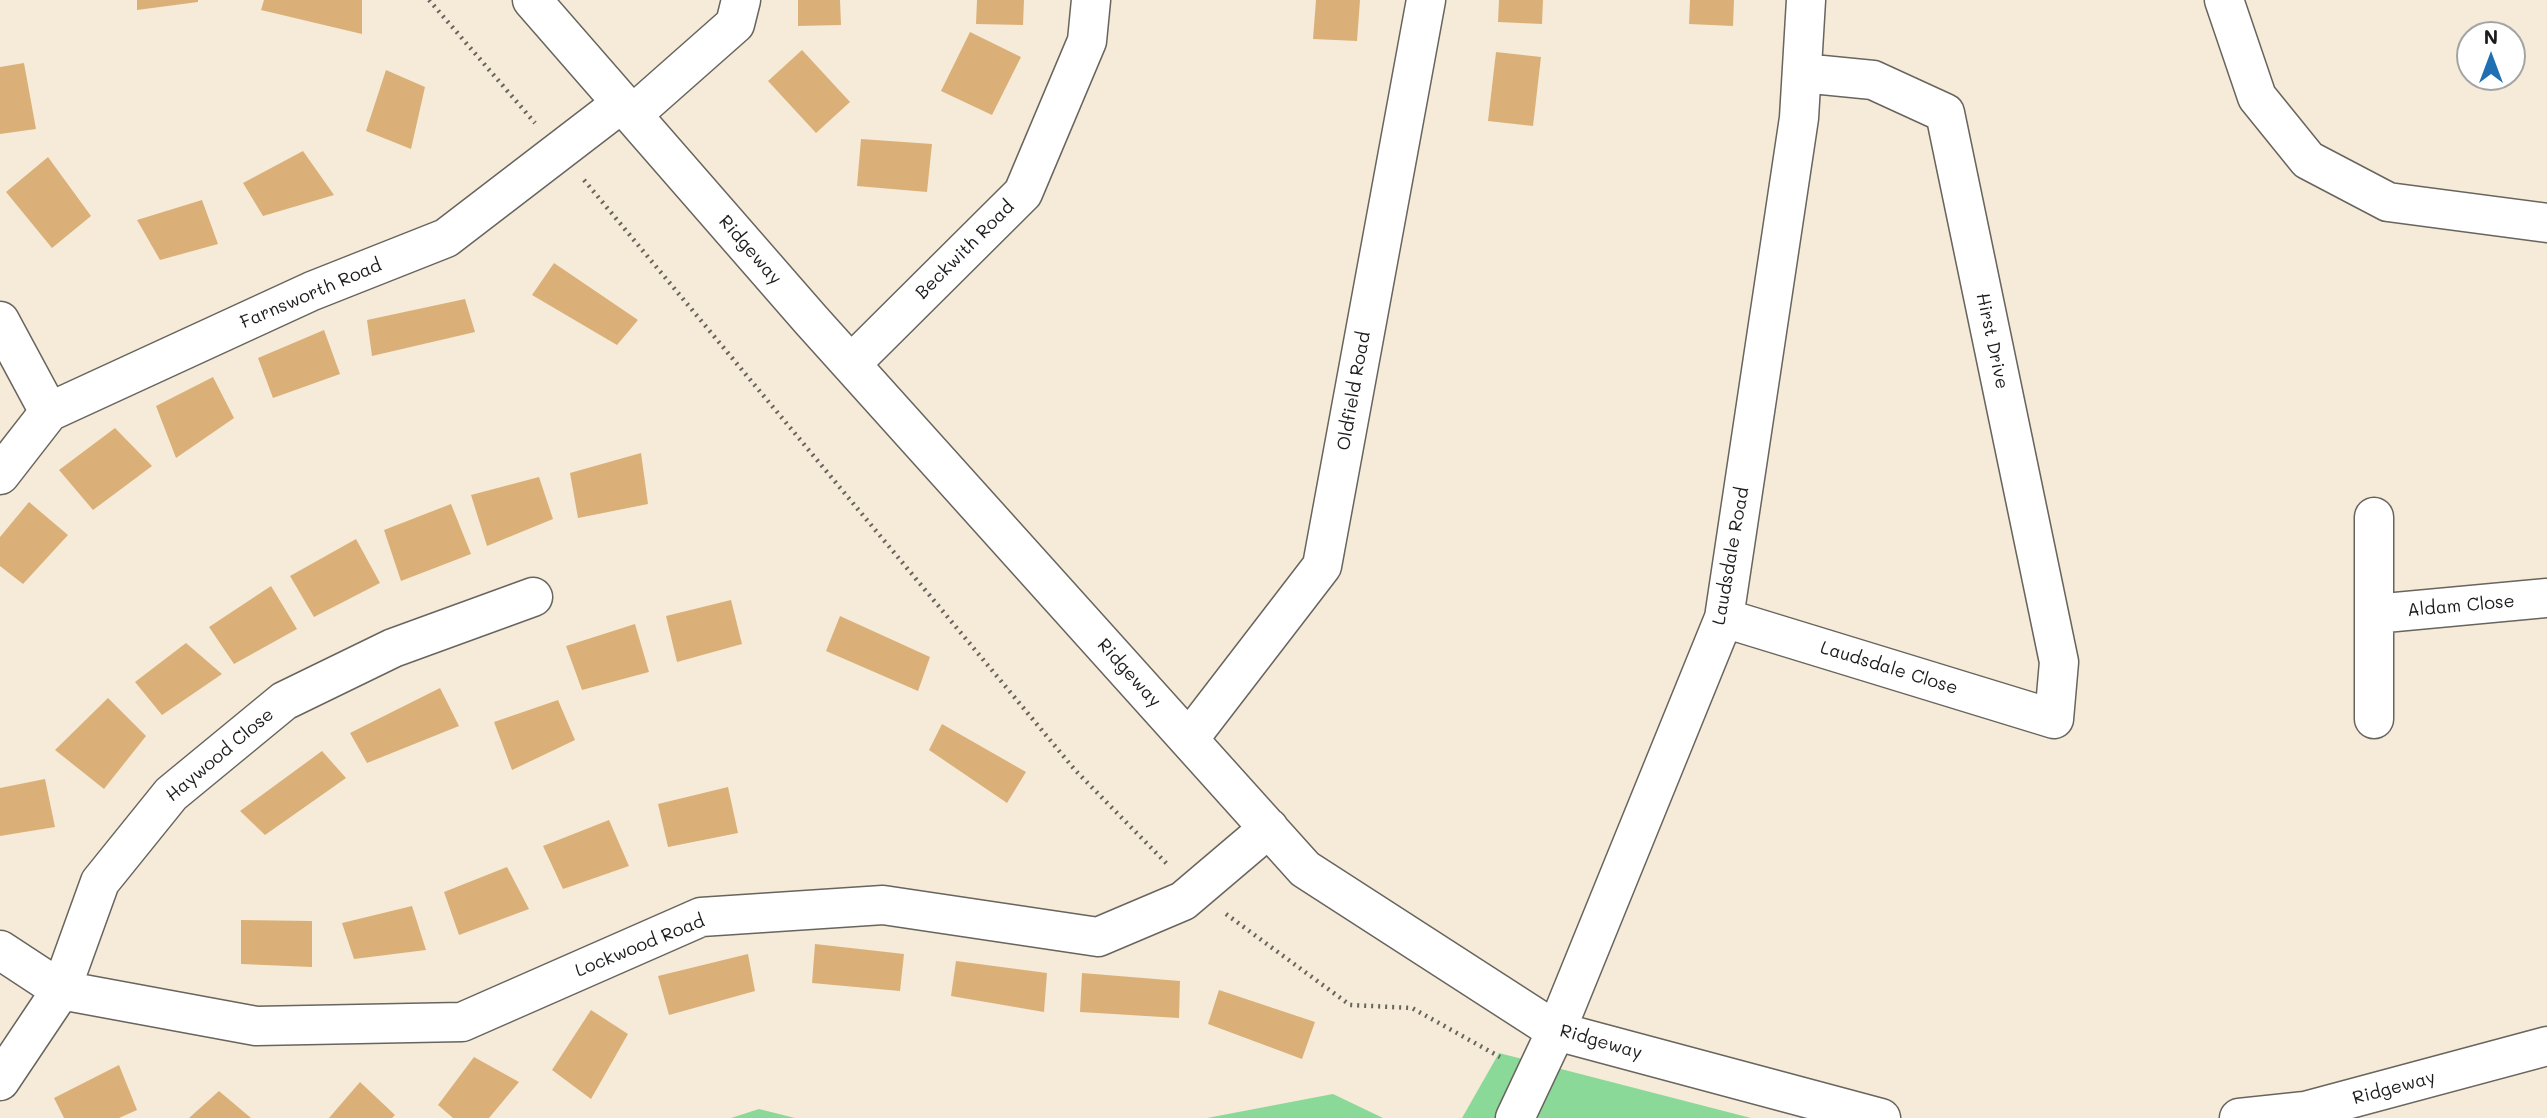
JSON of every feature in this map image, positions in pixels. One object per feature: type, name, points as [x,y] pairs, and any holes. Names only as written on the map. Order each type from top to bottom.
[{"type":"street","name":"Ridgeway","points":[[532,0],[851,364],[1305,869],[1556,1031],[1881,1118]]},
{"type":"street","name":"Farnsworth Road","points":[[0,475],[49,412],[313,291],[446,238],[560,151],[627,109],[735,24],[741,0]]},
{"type":"street","name":"Beckwith Road","points":[[851,364],[1023,194],[1087,41],[1091,0]]},
{"type":"street","name":"Oldfield Road","points":[[1189,739],[1322,566],[1426,0]]},
{"type":"street","name":"Laudsdale Road","points":[[1516,1118],[1556,1031],[1724,618],[1799,118],[1806,0]]},
{"type":"street","points":[[2224,0],[2257,97],[2308,160],[2388,202],[2547,223]]},
{"type":"street","name":"Hirst Drive","points":[[1802,73],[1872,80],[1945,113],[2059,662],[2054,719]]},
{"type":"street","points":[[0,321],[49,412]]},
{"type":"street","points":[[2374,517],[2374,719]]},
{"type":"street","name":"Haywood Close","points":[[0,1081],[61,990],[100,881],[171,794],[284,701],[393,648],[533,597]]},
{"type":"street","name":"Aldam Close","points":[[2374,614],[2547,598]]},
{"type":"street","name":"Laudsdale Close","points":[[1724,618],[2054,719]]},
{"type":"street","name":"Lockwood Road","points":[[0,950],[61,990],[256,1026],[462,1022],[701,917],[883,905],[1098,937],[1182,901],[1269,828]]},
{"type":"street","name":"Ridgeway","points":[[2238,1118],[2305,1111],[2547,1046]]},
{"type":"path","points":[[429,0],[560,151],[1075,770],[1195,890],[1350,1005],[1412,1008],[1535,1076]]},
{"type":"green space","points":[[1499,1053],[1751,1118],[1462,1118]]},
{"type":"green space","points":[[1333,1094],[1383,1118],[1207,1118]]},
{"type":"green space","points":[[759,1109],[795,1118],[731,1118]]},
{"type":"building","points":[[137,0],[198,0],[198,2],[137,10]]},
{"type":"building","points":[[264,0],[362,0],[362,34],[261,10]]},
{"type":"building","points":[[798,0],[840,0],[841,25],[798,26]]},
{"type":"building","points":[[977,0],[1024,0],[1023,25],[976,24]]},
{"type":"building","points":[[1316,0],[1360,0],[1357,41],[1313,39]]},
{"type":"building","points":[[1499,0],[1543,0],[1542,24],[1498,22]]},
{"type":"building","points":[[1690,0],[1734,0],[1733,26],[1689,24]]},
{"type":"building","points":[[970,32],[1021,57],[992,115],[941,91]]},
{"type":"building","points":[[802,50],[850,102],[816,133],[768,81]]},
{"type":"building","points":[[1496,52],[1541,57],[1533,126],[1488,121]]},
{"type":"building","points":[[24,63],[36,129],[0,134],[0,67]]},
{"type":"building","points":[[386,70],[425,87],[411,149],[366,131]]},
{"type":"building","points":[[861,139],[932,144],[927,192],[857,186]]},
{"type":"building","points":[[303,151],[334,195],[263,216],[243,183]]},
{"type":"building","points":[[48,157],[91,216],[52,248],[6,192]]},
{"type":"building","points":[[202,200],[218,244],[160,260],[137,220]]},
{"type":"building","points":[[554,263],[638,320],[617,345],[532,295]]},
{"type":"building","points":[[465,299],[475,332],[372,356],[367,320]]},
{"type":"building","points":[[324,330],[340,374],[273,398],[258,358]]},
{"type":"building","points":[[213,377],[234,418],[176,458],[156,406]]},
{"type":"building","points":[[115,428],[152,466],[93,510],[59,470]]},
{"type":"building","points":[[641,453],[648,504],[578,518],[570,473]]},
{"type":"building","points":[[539,477],[553,519],[487,546],[471,495]]},
{"type":"building","points":[[29,502],[68,535],[23,584],[0,566],[0,537]]},
{"type":"building","points":[[451,504],[471,554],[401,581],[384,530]]},
{"type":"building","points":[[356,539],[380,583],[314,617],[290,576]]},
{"type":"building","points":[[271,586],[297,629],[234,664],[209,627]]},
{"type":"building","points":[[731,600],[742,644],[677,662],[666,616]]},
{"type":"building","points":[[840,616],[930,657],[918,691],[826,651]]},
{"type":"building","points":[[635,624],[649,672],[582,690],[566,646]]},
{"type":"building","points":[[186,643],[222,674],[162,715],[135,682]]},
{"type":"building","points":[[440,688],[459,726],[367,763],[350,733]]},
{"type":"building","points":[[108,698],[146,736],[104,789],[55,750]]},
{"type":"building","points":[[558,700],[575,740],[512,770],[494,722]]},
{"type":"building","points":[[942,724],[1026,772],[1007,803],[929,750]]},
{"type":"building","points":[[322,751],[346,778],[265,835],[240,811]]},
{"type":"building","points":[[45,779],[55,827],[0,836],[0,788]]},
{"type":"building","points":[[728,787],[738,833],[668,847],[658,804]]},
{"type":"building","points":[[609,820],[629,866],[563,889],[543,846]]},
{"type":"building","points":[[507,867],[529,909],[459,935],[444,892]]},
{"type":"building","points":[[412,906],[426,950],[354,959],[342,923]]},
{"type":"building","points":[[241,920],[312,921],[312,967],[241,964]]},
{"type":"building","points":[[815,944],[904,954],[900,991],[812,983]]},
{"type":"building","points":[[748,954],[755,991],[669,1015],[658,976]]},
{"type":"building","points":[[956,961],[1047,973],[1044,1012],[951,996]]},
{"type":"building","points":[[1082,973],[1180,981],[1179,1018],[1080,1012]]},
{"type":"building","points":[[1219,990],[1315,1022],[1302,1059],[1208,1024]]},
{"type":"building","points":[[591,1010],[628,1034],[591,1099],[552,1070]]},
{"type":"building","points":[[474,1057],[519,1082],[489,1118],[453,1118],[438,1105]]},
{"type":"building","points":[[119,1065],[137,1110],[119,1118],[64,1118],[54,1098]]},
{"type":"building","points":[[360,1082],[395,1115],[392,1118],[329,1118]]},
{"type":"building","points":[[219,1091],[251,1118],[189,1118]]}]
